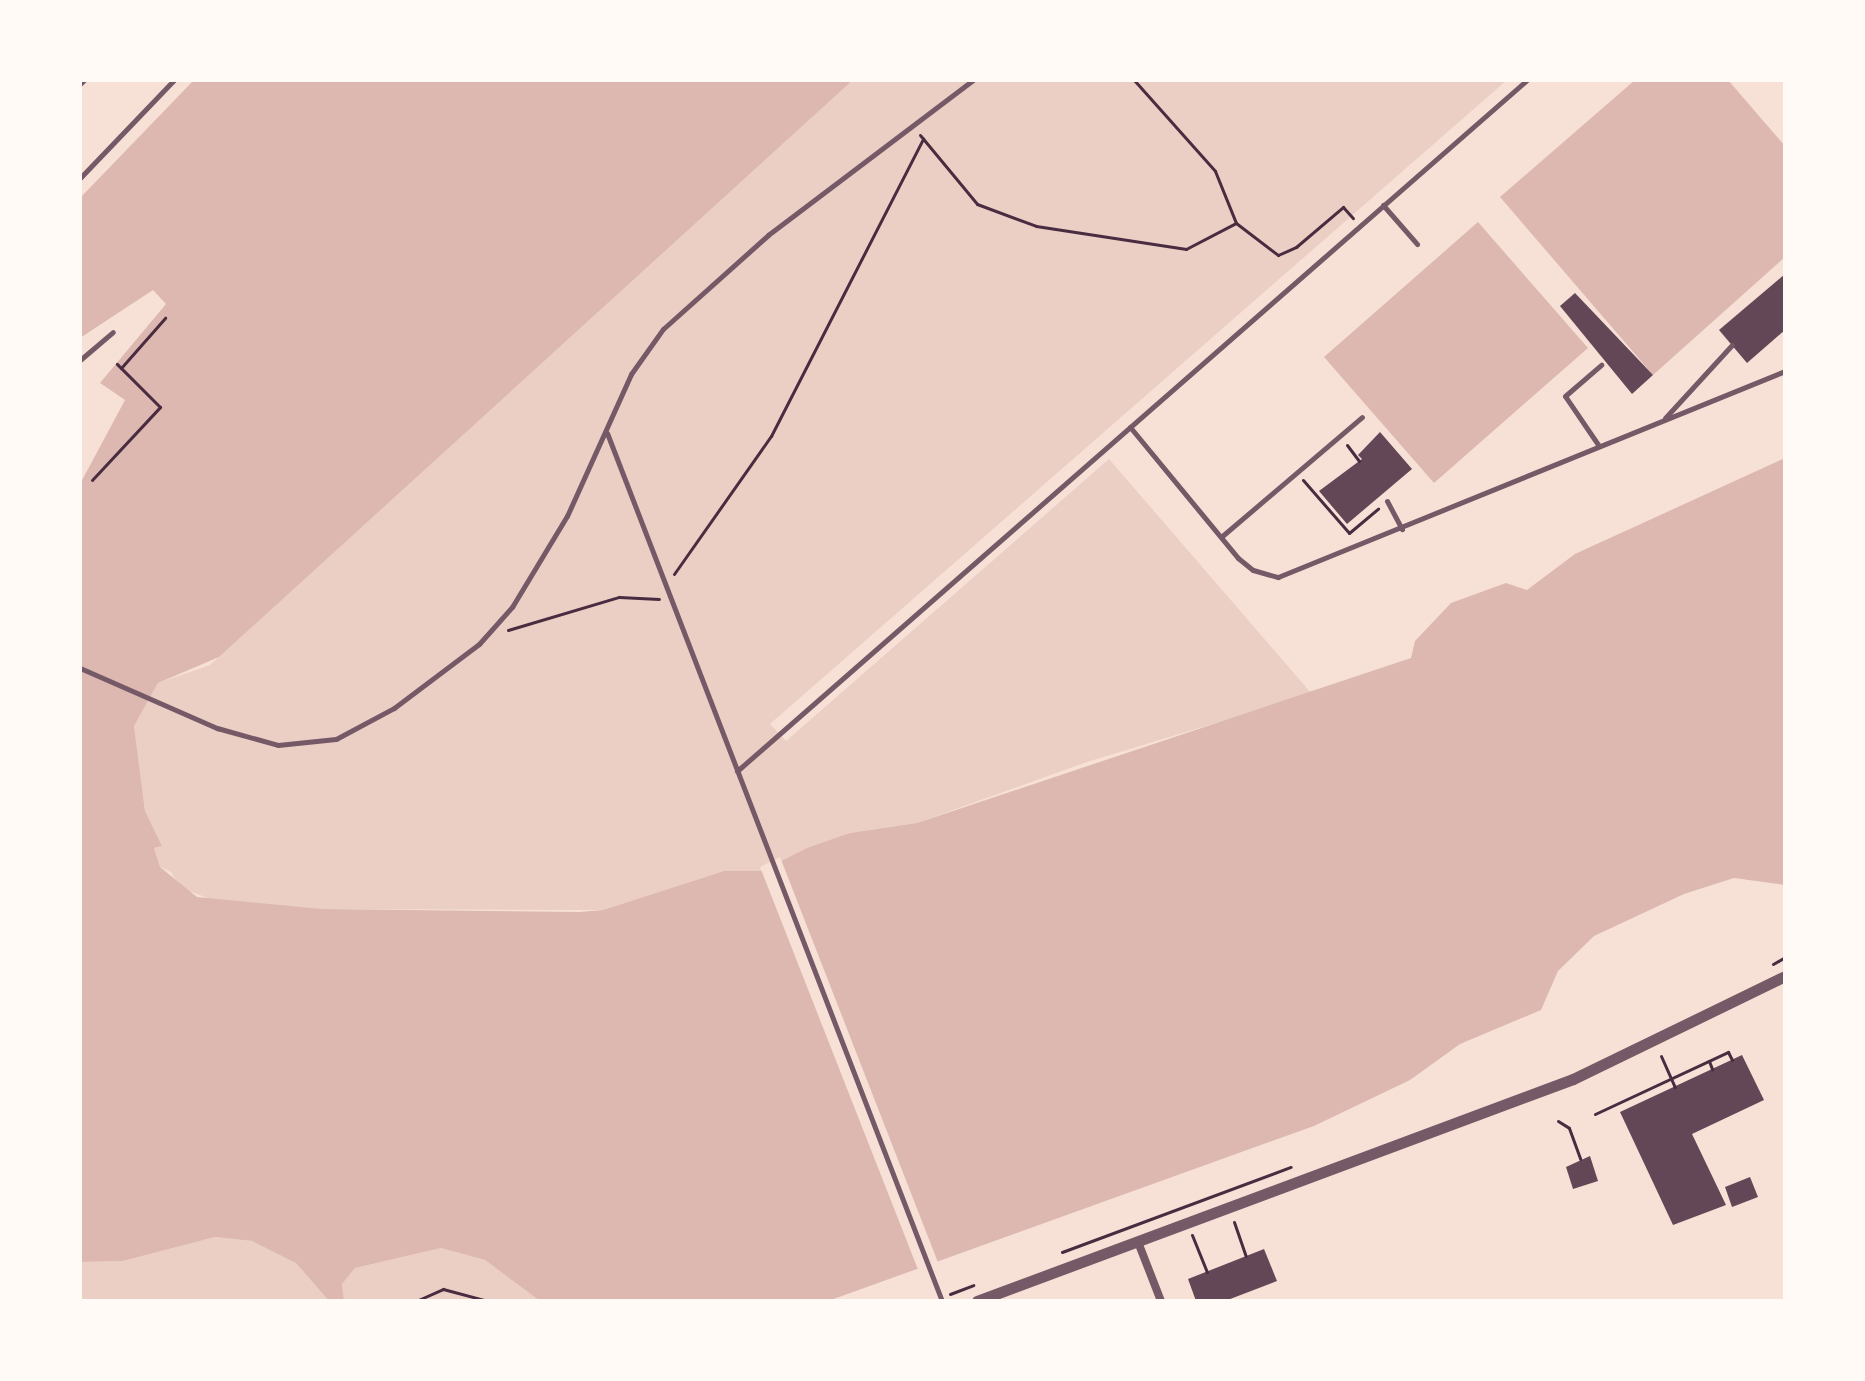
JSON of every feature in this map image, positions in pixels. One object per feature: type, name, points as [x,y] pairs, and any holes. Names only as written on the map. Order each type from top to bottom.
[{"type":"street","points":[[977,1301],[1573,1079],[1679,1032],[1785,976]]},
{"type":"street","points":[[1138,1242],[1161,1301]]},
{"type":"lane","points":[[80,178],[174,80]]},
{"type":"lane","points":[[80,668],[148,701],[248,739],[309,745],[336,739],[394,708],[479,644],[535,573],[607,433],[631,374],[663,329],[768,235],[911,122],[973,80]]},
{"type":"lane","points":[[737,771],[1527,80]]},
{"type":"lane","points":[[1383,205],[1417,244]]},
{"type":"lane","points":[[80,360],[113,332]]},
{"type":"lane","points":[[1663,420],[1732,345]]},
{"type":"lane","points":[[1599,446],[1565,396],[1601,365]]},
{"type":"lane","points":[[1130,427],[1221,537],[1253,570],[1278,577],[1785,371]]},
{"type":"lane","points":[[1221,537],[1362,417]]},
{"type":"lane","points":[[607,433],[942,1301]]},
{"type":"lane","points":[[1387,501],[1402,529]]},
{"type":"path","points":[[1134,80],[1215,171],[1236,223],[1278,255],[1296,247],[1343,207],[1360,225]]},
{"type":"path","points":[[911,122],[977,204],[1036,226],[1186,249],[1236,223]]},
{"type":"path","points":[[666,588],[771,436],[923,139]]},
{"type":"path","points":[[121,368],[165,318]]},
{"type":"path","points":[[92,480],[160,407],[117,364]]},
{"type":"path","points":[[1347,445],[1359,461]]},
{"type":"path","points":[[1308,485],[1349,533],[1387,501]]},
{"type":"path","points":[[479,644],[513,627],[619,597],[672,603]]},
{"type":"path","points":[[1778,961],[1785,957]]},
{"type":"path","points":[[1595,1114],[1728,1052],[1732,1060]]},
{"type":"path","points":[[1661,1056],[1675,1087]]},
{"type":"path","points":[[1709,1061],[1712,1069]]},
{"type":"path","points":[[1558,1121],[1569,1128],[1580,1159]]},
{"type":"path","points":[[1060,1253],[1303,1162]]},
{"type":"path","points":[[1233,1220],[1246,1256]]},
{"type":"path","points":[[1192,1235],[1207,1272]]},
{"type":"path","points":[[955,1292],[987,1280]]},
{"type":"path","points":[[416,1301],[443,1289],[488,1301]]},
{"type":"shaded area","points":[[194,80],[853,80],[219,657],[158,683],[134,726],[145,811],[162,846],[154,848],[160,867],[197,897],[322,909],[580,912],[603,910],[724,871],[762,871],[807,848],[850,833],[917,823],[1411,658],[1415,641],[1451,603],[1506,583],[1527,590],[1575,554],[1785,458],[1785,885],[1734,878],[1684,894],[1594,936],[1558,971],[1541,1010],[1460,1044],[1410,1080],[1314,1126],[828,1301],[540,1301],[485,1260],[441,1248],[355,1268],[342,1284],[344,1301],[329,1301],[296,1263],[252,1241],[215,1237],[123,1261],[80,1262],[80,484],[125,400],[100,383],[166,304],[153,290],[80,338],[80,198]]},
{"type":"shaded area","points":[[853,80],[1507,80],[770,724],[786,741],[1109,459],[1312,694],[1087,762],[917,823],[850,833],[762,871],[724,871],[603,910],[322,909],[213,900],[181,888],[171,872],[160,867],[154,848],[162,846],[145,811],[134,726],[158,683],[210,665]]},
{"type":"shaded area","points":[[1635,80],[1728,80],[1785,146],[1785,257],[1653,375],[1500,197]]},
{"type":"shaded area","points":[[1478,222],[1588,348],[1434,483],[1324,357]]},
{"type":"shaded area","points":[[215,1237],[252,1241],[275,1250],[296,1263],[329,1301],[80,1301],[80,1262],[123,1261]]},
{"type":"shaded area","points":[[441,1248],[485,1260],[540,1301],[344,1301],[342,1284],[355,1268]]},
{"type":"pier","points":[[780,857],[939,1265],[919,1272],[760,867]]},
{"type":"building","points":[[1785,274],[1785,330],[1747,363],[1719,330]]},
{"type":"building","points":[[1575,293],[1653,375],[1632,394],[1560,306]]},
{"type":"building","points":[[1380,432],[1412,469],[1347,524],[1319,491],[1362,459],[1358,455]]},
{"type":"building","points":[[1742,1055],[1764,1100],[1692,1134],[1726,1205],[1673,1225],[1620,1112]]},
{"type":"building","points":[[1590,1156],[1598,1181],[1573,1189],[1566,1167]]},
{"type":"building","points":[[1750,1177],[1758,1197],[1732,1207],[1725,1187]]},
{"type":"building","points":[[1264,1249],[1277,1281],[1225,1301],[1196,1301],[1188,1279]]}]
